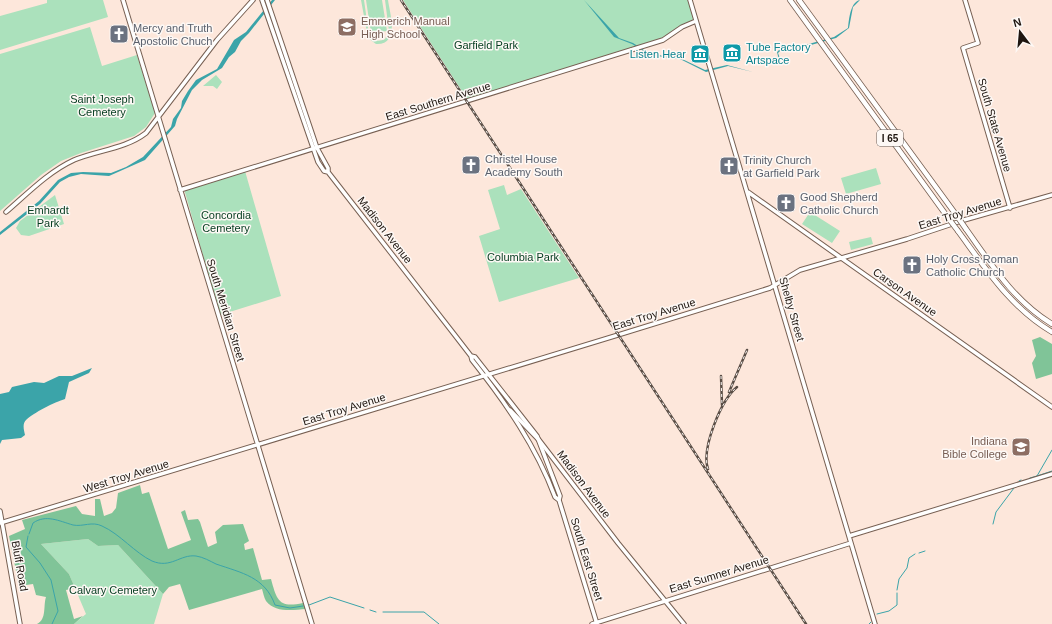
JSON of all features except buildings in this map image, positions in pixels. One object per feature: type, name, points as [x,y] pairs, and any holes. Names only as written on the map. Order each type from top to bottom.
[{"type":"highway","name":"I 65","points":[[790,0],[1010,300],[1031,318],[1052,332]]},
{"type":"highway","name":"I 65","points":[[799,0],[956,216],[1013,291],[1030,308],[1052,324]]},
{"type":"main road","name":"South Meridian Street","points":[[123,0],[312,624]]},
{"type":"main road","points":[[6,212],[57,169],[77,159],[135,141],[146,133],[159,118],[217,40],[253,0]]},
{"type":"main road","name":"Madison Avenue","points":[[268,0],[317,148],[328,168],[328,172]]},
{"type":"main road","name":"Shelby Street","points":[[690,0],[875,624]]},
{"type":"main road","name":"South State Avenue","points":[[965,0],[978,43],[963,48],[1010,208]]},
{"type":"main road","name":"Madison Avenue","points":[[262,2],[312,150],[320,165],[328,172],[472,356],[475,357],[489,374],[535,433]]},
{"type":"main road","name":"East Southern Avenue","points":[[180,190],[636,49],[665,39],[682,27],[696,21]]},
{"type":"main road","name":"Carson Avenue","points":[[747,191],[1052,408]]},
{"type":"main road","name":"East Troy Avenue","points":[[258,446],[776,286],[795,272],[926,233],[958,221],[1010,208],[1052,195]]},
{"type":"main road","name":"Madison Avenue","points":[[472,356],[472,360],[510,410],[539,440],[571,483],[684,624]]},
{"type":"main road","name":"South East Street","points":[[510,410],[533,448],[555,498],[559,500]]},
{"type":"main road","name":"South East Street","points":[[535,433],[560,496],[559,500],[595,624]]},
{"type":"main road","name":"West Troy Avenue","points":[[2,522],[258,446]]},
{"type":"main road","points":[[849,536],[1052,474]]},
{"type":"main road","name":"Bluff Road","points":[[0,511],[20,624]]},
{"type":"main road","name":"East Sumner Avenue","points":[[595,624],[851,543]]},
{"type":"green space","points":[[47,0],[103,0],[108,17],[0,50],[0,16],[47,3]]},
{"type":"green space","points":[[361,0],[364,0],[369,35],[372,39],[378,41],[385,39],[389,31],[385,0],[388,0],[392,28],[388,40],[383,43],[376,44],[368,38]]},
{"type":"green space","points":[[366,0],[382,0],[387,31],[371,33]]},
{"type":"green space","name":"Garfield Park","points":[[403,0],[688,0],[694,20],[678,27],[673,33],[665,37],[467,99]]},
{"type":"green space","name":"Saint Joseph Cemetery","points":[[90,27],[102,66],[137,55],[155,113],[146,127],[134,136],[61,161],[41,175],[0,211],[0,54]]},
{"type":"green space","points":[[216,75],[222,82],[217,89],[213,86],[203,86]]},
{"type":"green space","points":[[876,168],[881,184],[846,194],[841,178]]},
{"type":"green space","name":"Concordia Cemetery","points":[[245,171],[281,296],[220,315],[184,189]]},
{"type":"green space","name":"Columbia Park","points":[[504,185],[507,195],[521,189],[579,278],[499,302],[479,236],[500,229],[488,190]]},
{"type":"green space","name":"Emhardt Park","points":[[55,195],[64,224],[29,236],[21,235],[16,228],[20,221]]},
{"type":"green space","points":[[810,212],[840,231],[832,243],[802,224]]},
{"type":"green space","points":[[871,237],[873,244],[851,250],[849,242]]},
{"type":"green space","points":[[1040,337],[1052,344],[1052,374],[1036,379],[1032,363],[1036,356],[1032,340]]},
{"type":"green space","points":[[140,485],[142,494],[149,492],[168,549],[191,540],[181,512],[185,510],[188,520],[198,519],[200,522],[208,547],[217,543],[215,532],[223,525],[243,524],[249,541],[244,544],[245,550],[253,548],[262,580],[271,579],[277,598],[280,601],[289,604],[303,603],[306,609],[284,610],[274,607],[266,601],[262,589],[189,610],[180,584],[169,587],[163,594],[118,545],[98,546],[88,539],[41,544],[69,574],[75,588],[66,590],[74,619],[83,616],[74,624],[37,624],[43,616],[46,597],[36,595],[33,584],[19,586],[9,536],[25,529],[22,520],[76,506],[82,514],[95,516],[95,499],[100,499],[104,516],[112,513],[116,508],[118,493]]},
{"type":"green space","name":"Calvary Cemetery","points":[[88,539],[98,546],[118,545],[163,594],[154,624],[74,624],[86,614],[69,574],[41,544]]},
{"type":"water","points":[[272,0],[275,0],[241,41],[235,52],[229,57],[222,68],[202,80],[192,90],[175,126],[145,160],[109,176],[81,174],[69,177],[60,182],[40,204],[0,235],[0,232],[39,201],[58,180],[71,173],[111,173],[126,167],[143,157],[171,127],[173,119],[181,108],[182,101],[196,80],[217,69],[234,40],[246,32]]},
{"type":"water","points":[[584,0],[619,38],[633,43],[647,52],[680,58],[705,70],[727,65],[753,72],[728,66],[706,72],[680,59],[657,56],[645,52],[632,44],[614,37]]},
{"type":"water","points":[[860,0],[853,7],[849,28],[836,38],[811,45],[782,49],[778,53],[782,64],[780,64],[777,52],[782,47],[805,45],[834,37],[848,28],[852,8],[857,1]]},
{"type":"water","points":[[92,368],[89,373],[69,382],[65,399],[44,408],[26,420],[24,425],[25,435],[21,438],[2,440],[0,444],[0,394],[9,392],[12,387],[34,382],[44,383],[59,376],[72,376]]},
{"type":"waterway","points":[[1030,478],[1037,476],[1052,450]]},
{"type":"waterway","points":[[1037,476],[1052,471]]},
{"type":"waterway","points":[[993,524],[996,512],[1014,488]]},
{"type":"waterway","points":[[29,534],[33,523],[43,519],[53,519],[73,525],[91,524],[102,526],[109,529],[152,561],[165,563],[190,556],[201,557],[252,577],[265,588],[275,605],[290,608],[303,606]]},
{"type":"waterway","points":[[28,536],[26,547],[40,563],[51,580],[58,611],[52,624]]},
{"type":"waterway","points":[[919,553],[925,551]]},
{"type":"waterway","points":[[897,590],[899,579],[907,568],[909,558],[915,554]]},
{"type":"waterway","points":[[877,614],[889,611],[897,605],[897,593]]},
{"type":"waterway","points":[[309,605],[330,597],[364,608]]},
{"type":"waterway","points":[[370,610],[376,612]]},
{"type":"waterway","points":[[383,612],[424,612],[439,624]]},
{"type":"railway","points":[[401,0],[806,624]]},
{"type":"railway","points":[[729,392],[747,350]]},
{"type":"railway","points":[[721,376],[722,405]]},
{"type":"railway","points":[[708,469],[707,450],[714,425],[725,402],[737,387]]},
{"type":"place","name":"Emmerich Manual High School","points":[[347,27]]},
{"type":"place","name":"Mercy and Truth Apostolic Chuch","points":[[119,34]]},
{"type":"place","name":"Tube Factory Artspace","points":[[732,53]]},
{"type":"place","name":"Listen Hear","points":[[700,54]]},
{"type":"place","name":"Christel House Academy South","points":[[471,165]]},
{"type":"place","name":"Trinity Church at Garfield Park","points":[[729,166]]},
{"type":"place","name":"Good Shepherd Catholic Church","points":[[786,203]]},
{"type":"place","name":"Holy Cross Roman Catholic Church","points":[[912,265]]},
{"type":"place","name":"Indiana Bible College","points":[[1021,447]]}]
